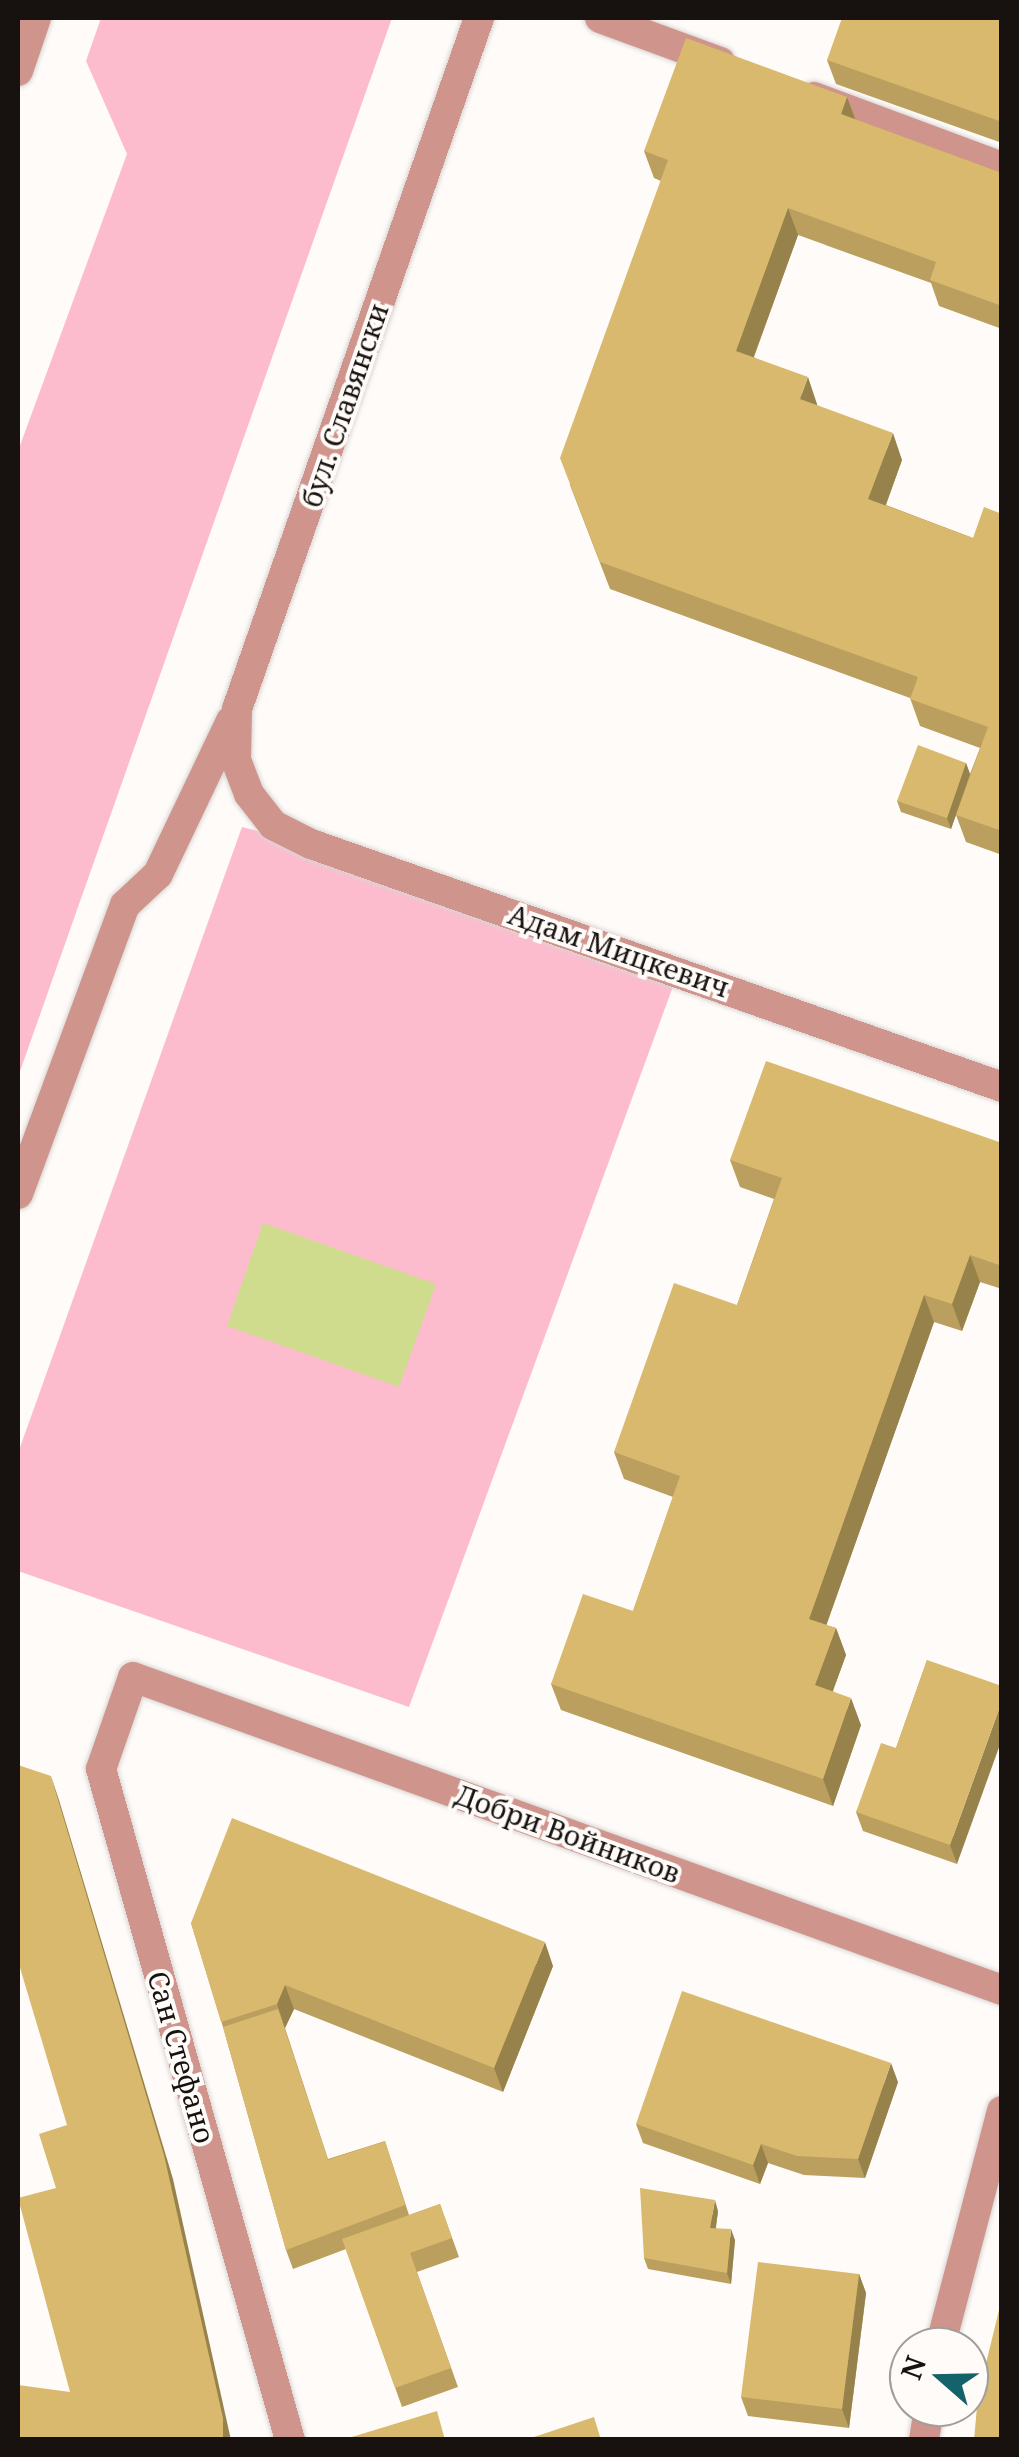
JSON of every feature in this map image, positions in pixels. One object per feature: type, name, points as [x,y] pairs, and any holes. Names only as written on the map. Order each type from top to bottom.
[{"type":"street","points":[[18,71],[36,18]]},
{"type":"street","name":"бул. Славянски","points":[[249,794],[236,760],[237,709],[479,18]]},
{"type":"street","points":[[618,21],[751,73]]},
{"type":"street","points":[[786,87],[1002,167]]},
{"type":"street","points":[[18,1194],[125,905],[158,874],[237,709]]},
{"type":"street","name":"Адам Мицкевич","points":[[249,794],[273,825],[311,844],[1002,1086]]},
{"type":"street","name":"Добри Войников","points":[[133,1677],[1002,1990]]},
{"type":"street","name":"Сан Стефано","points":[[133,1677],[101,1769],[290,2440]]},
{"type":"street","points":[[945,2327],[1002,2111]]},
{"type":"shaded area","points":[[101,18],[392,18],[18,1077],[18,451],[127,154],[86,61]]},
{"type":"shaded area","points":[[242,827],[311,844],[679,970],[409,1707],[18,1571],[18,1453]]},
{"type":"shaded area","points":[[263,1223],[436,1284],[399,1387],[227,1326]]},
{"type":"building","points":[[842,18],[1002,18],[1002,122],[827,60]]},
{"type":"building","points":[[686,38],[847,97],[841,114],[1002,173],[1002,306],[930,280],[936,262],[788,208],[736,351],[808,377],[800,399],[893,433],[868,499],[973,538],[984,507],[1002,514],[1002,831],[956,815],[988,727],[910,699],[918,677],[600,562],[560,458],[668,160],[644,151]]},
{"type":"building","points":[[918,745],[966,763],[947,818],[897,801]]},
{"type":"building","points":[[766,1061],[1002,1143],[1002,1266],[970,1255],[952,1304],[924,1295],[809,1619],[836,1628],[815,1685],[851,1698],[823,1779],[551,1684],[583,1594],[633,1611],[680,1476],[614,1452],[674,1283],[737,1305],[782,1178],[730,1160]]},
{"type":"building","points":[[927,1660],[1002,1686],[1002,1701],[950,1845],[856,1812],[881,1743],[896,1748]]},
{"type":"building","points":[[18,1765],[51,1776],[164,2155],[223,2418],[223,2440],[18,2440],[18,2385],[70,2392],[18,2198],[56,2188],[39,2134],[67,2125],[18,1961]]},
{"type":"building","points":[[232,1818],[545,1942],[494,2068],[285,1985],[277,2004],[221,2022],[191,1923]]},
{"type":"building","points":[[682,1991],[891,2063],[858,2159],[797,2156],[761,2144],[753,2165],[636,2124]]},
{"type":"building","points":[[278,2009],[328,2160],[385,2141],[405,2205],[286,2250],[223,2027]]},
{"type":"building","points":[[640,2188],[715,2200],[710,2228],[731,2229],[727,2273],[644,2258]]},
{"type":"building","points":[[440,2204],[452,2238],[410,2253],[451,2368],[395,2388],[342,2239]]},
{"type":"building","points":[[758,2262],[859,2274],[842,2409],[741,2397]]},
{"type":"building","points":[[1002,2298],[1002,2440],[974,2440],[975,2427],[989,2427],[989,2351]]},
{"type":"building","points":[[437,2411],[445,2440],[342,2440]]},
{"type":"building","points":[[594,2417],[601,2440],[525,2440]]}]
